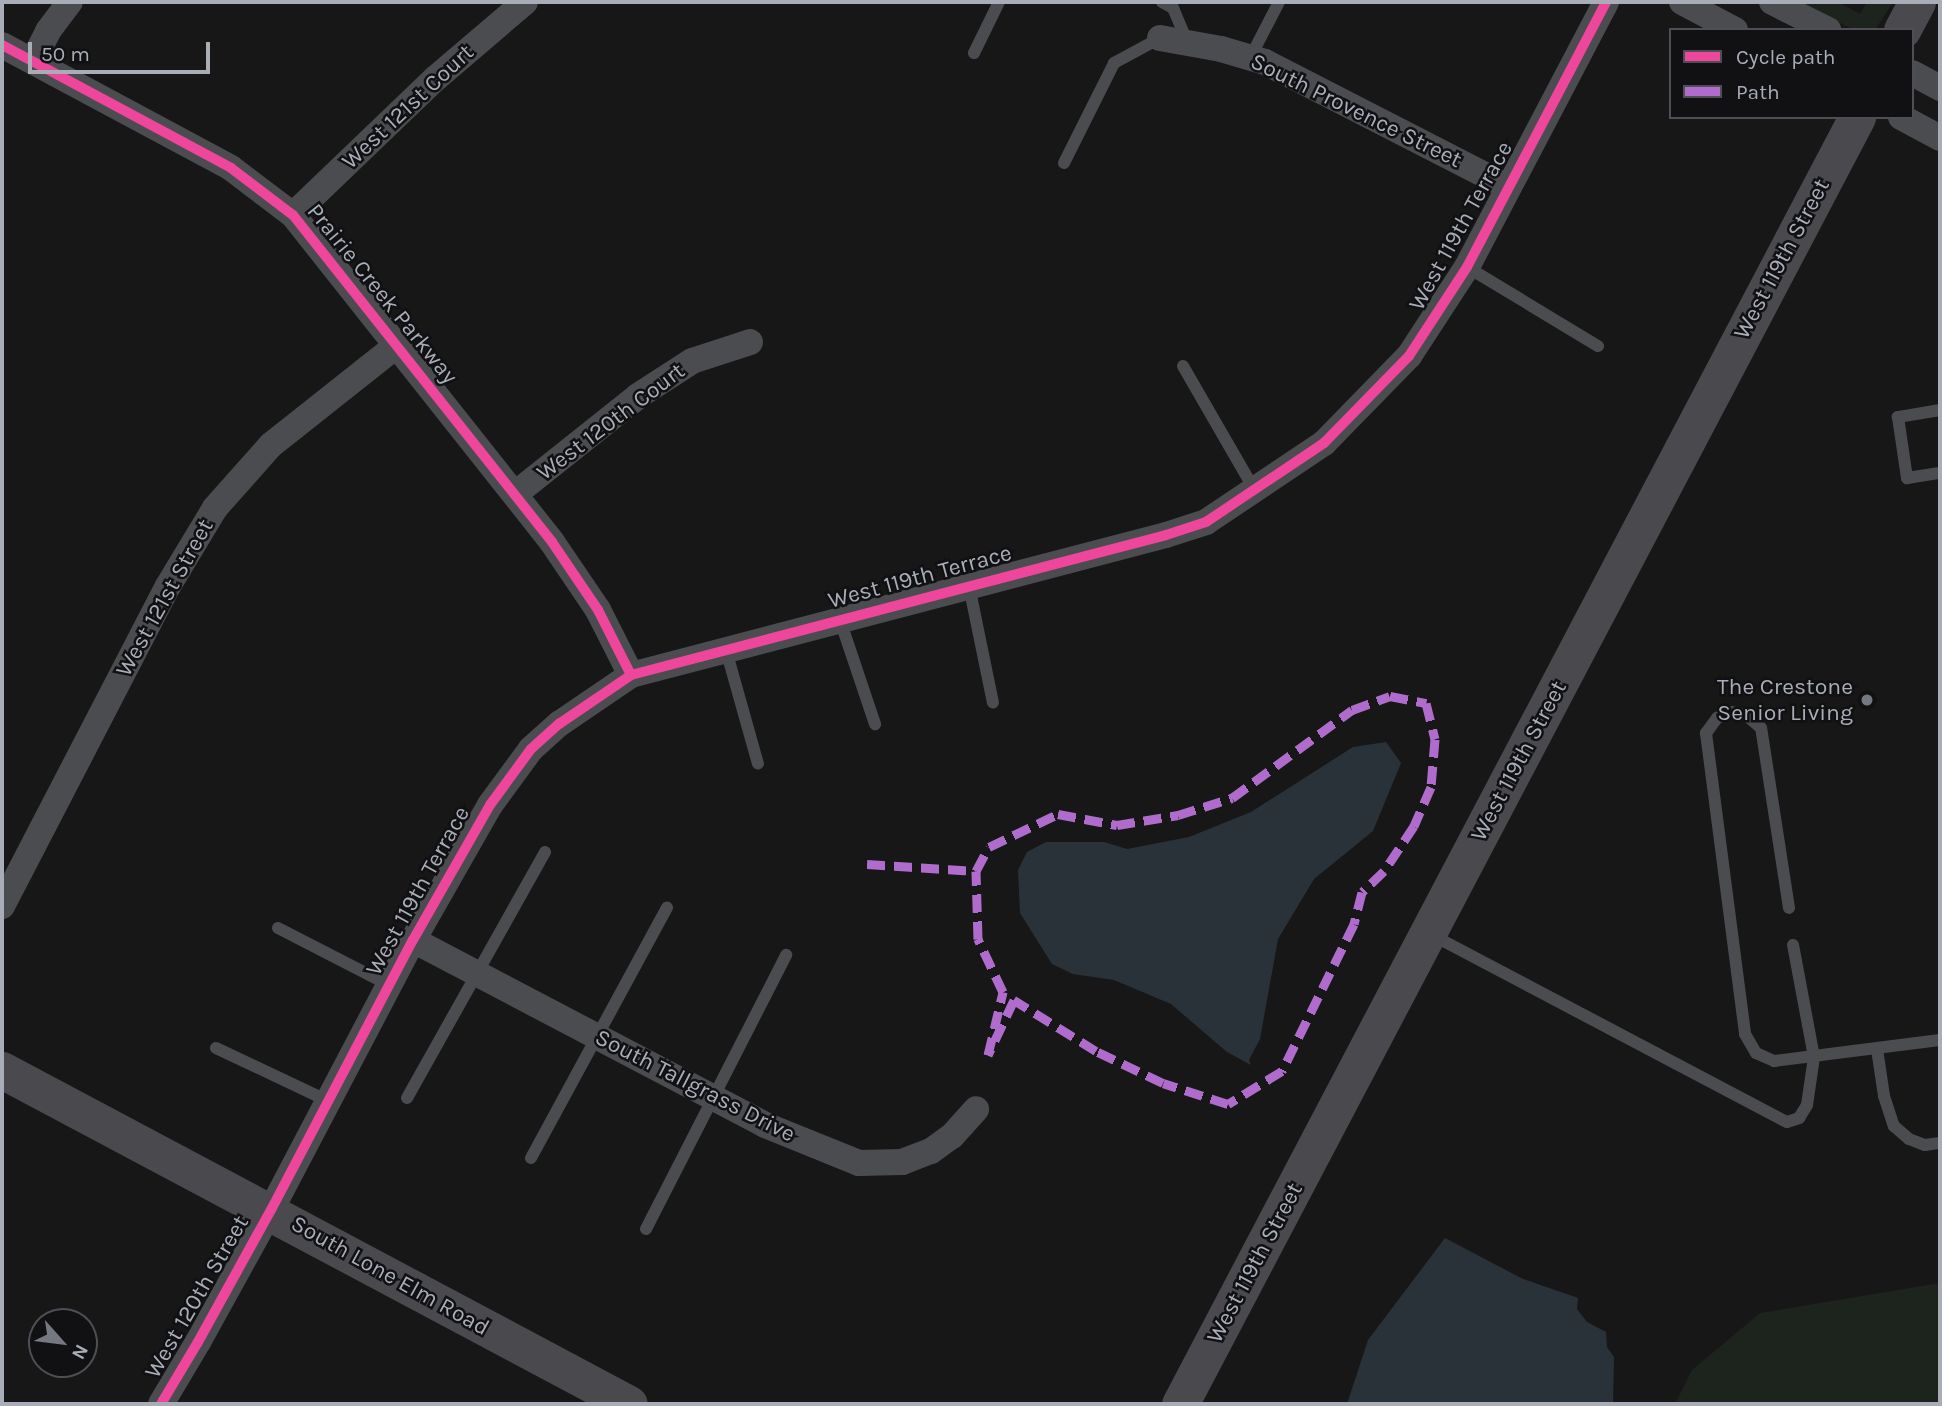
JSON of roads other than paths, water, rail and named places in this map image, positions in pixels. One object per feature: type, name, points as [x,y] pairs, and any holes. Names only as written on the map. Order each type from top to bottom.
[{"type":"main road","points":[[1903,28],[1917,2]]},
{"type":"main road","name":"West 119th Street","points":[[1180,1404],[1856,119]]},
{"type":"main road","name":"South Lone Elm Road","points":[[2,1070],[271,1210],[442,1307],[629,1404]]},
{"type":"street","points":[[33,61],[48,31],[70,2]]},
{"type":"street","name":"West 121st Court","points":[[293,215],[436,78],[524,2]]},
{"type":"street","name":"West 119th Terrace","points":[[271,1210],[413,940],[490,805],[531,749],[559,724],[631,675],[1166,535],[1206,522],[1324,443],[1409,356],[1467,267],[1606,2]]},
{"type":"street","points":[[1682,2],[1731,28]]},
{"type":"street","points":[[1772,2],[1824,28]]},
{"type":"street","name":"South Provence Street","points":[[1160,38],[1265,62],[1508,187]]},
{"type":"street","name":"Prairie Creek Parkway","points":[[2,45],[231,168],[293,215],[574,571],[631,675]]},
{"type":"street","points":[[1914,75],[1940,88]]},
{"type":"street","points":[[1905,119],[1940,138]]},
{"type":"street","name":"West 120th Court","points":[[515,494],[638,396],[692,361],[750,342]]},
{"type":"street","name":"West 121st Street","points":[[2,906],[169,586],[215,508],[271,445],[397,345]]},
{"type":"street","name":"South Tallgrass Drive","points":[[413,940],[765,1125],[859,1163],[902,1162],[930,1151],[952,1136],[976,1109]]},
{"type":"street","name":"West 120th Street","points":[[160,1404],[198,1342],[271,1210]]},
{"type":"lane","points":[[974,53],[999,2]]},
{"type":"lane","points":[[1163,2],[1173,8],[1188,43]]},
{"type":"lane","points":[[1250,58],[1279,2]]},
{"type":"lane","points":[[1065,163],[1114,63],[1160,38]]},
{"type":"lane","points":[[1467,267],[1598,346]]},
{"type":"lane","points":[[1183,366],[1254,489]]},
{"type":"lane","points":[[1940,410],[1898,416],[1907,478],[1940,473]]},
{"type":"lane","points":[[969,586],[993,703]]},
{"type":"lane","points":[[840,620],[875,724]]},
{"type":"lane","points":[[726,650],[758,764]]},
{"type":"lane","points":[[1789,908],[1760,728],[1746,715],[1731,712],[1717,718],[1706,733],[1745,1034],[1756,1053],[1774,1061],[1940,1040]]},
{"type":"lane","points":[[407,1098],[545,852]]},
{"type":"lane","points":[[531,1158],[667,908]]},
{"type":"lane","points":[[278,928],[390,985]]},
{"type":"lane","points":[[1428,933],[1787,1122],[1799,1118],[1807,1105],[1814,1057],[1793,945]]},
{"type":"lane","points":[[646,1229],[786,955]]},
{"type":"lane","points":[[216,1048],[328,1101]]},
{"type":"lane","points":[[1877,1049],[1884,1096],[1894,1126],[1925,1145],[1940,1143]]},
{"type":"place","name":"The Crestone Senior Living","points":[[1867,700]]}]
